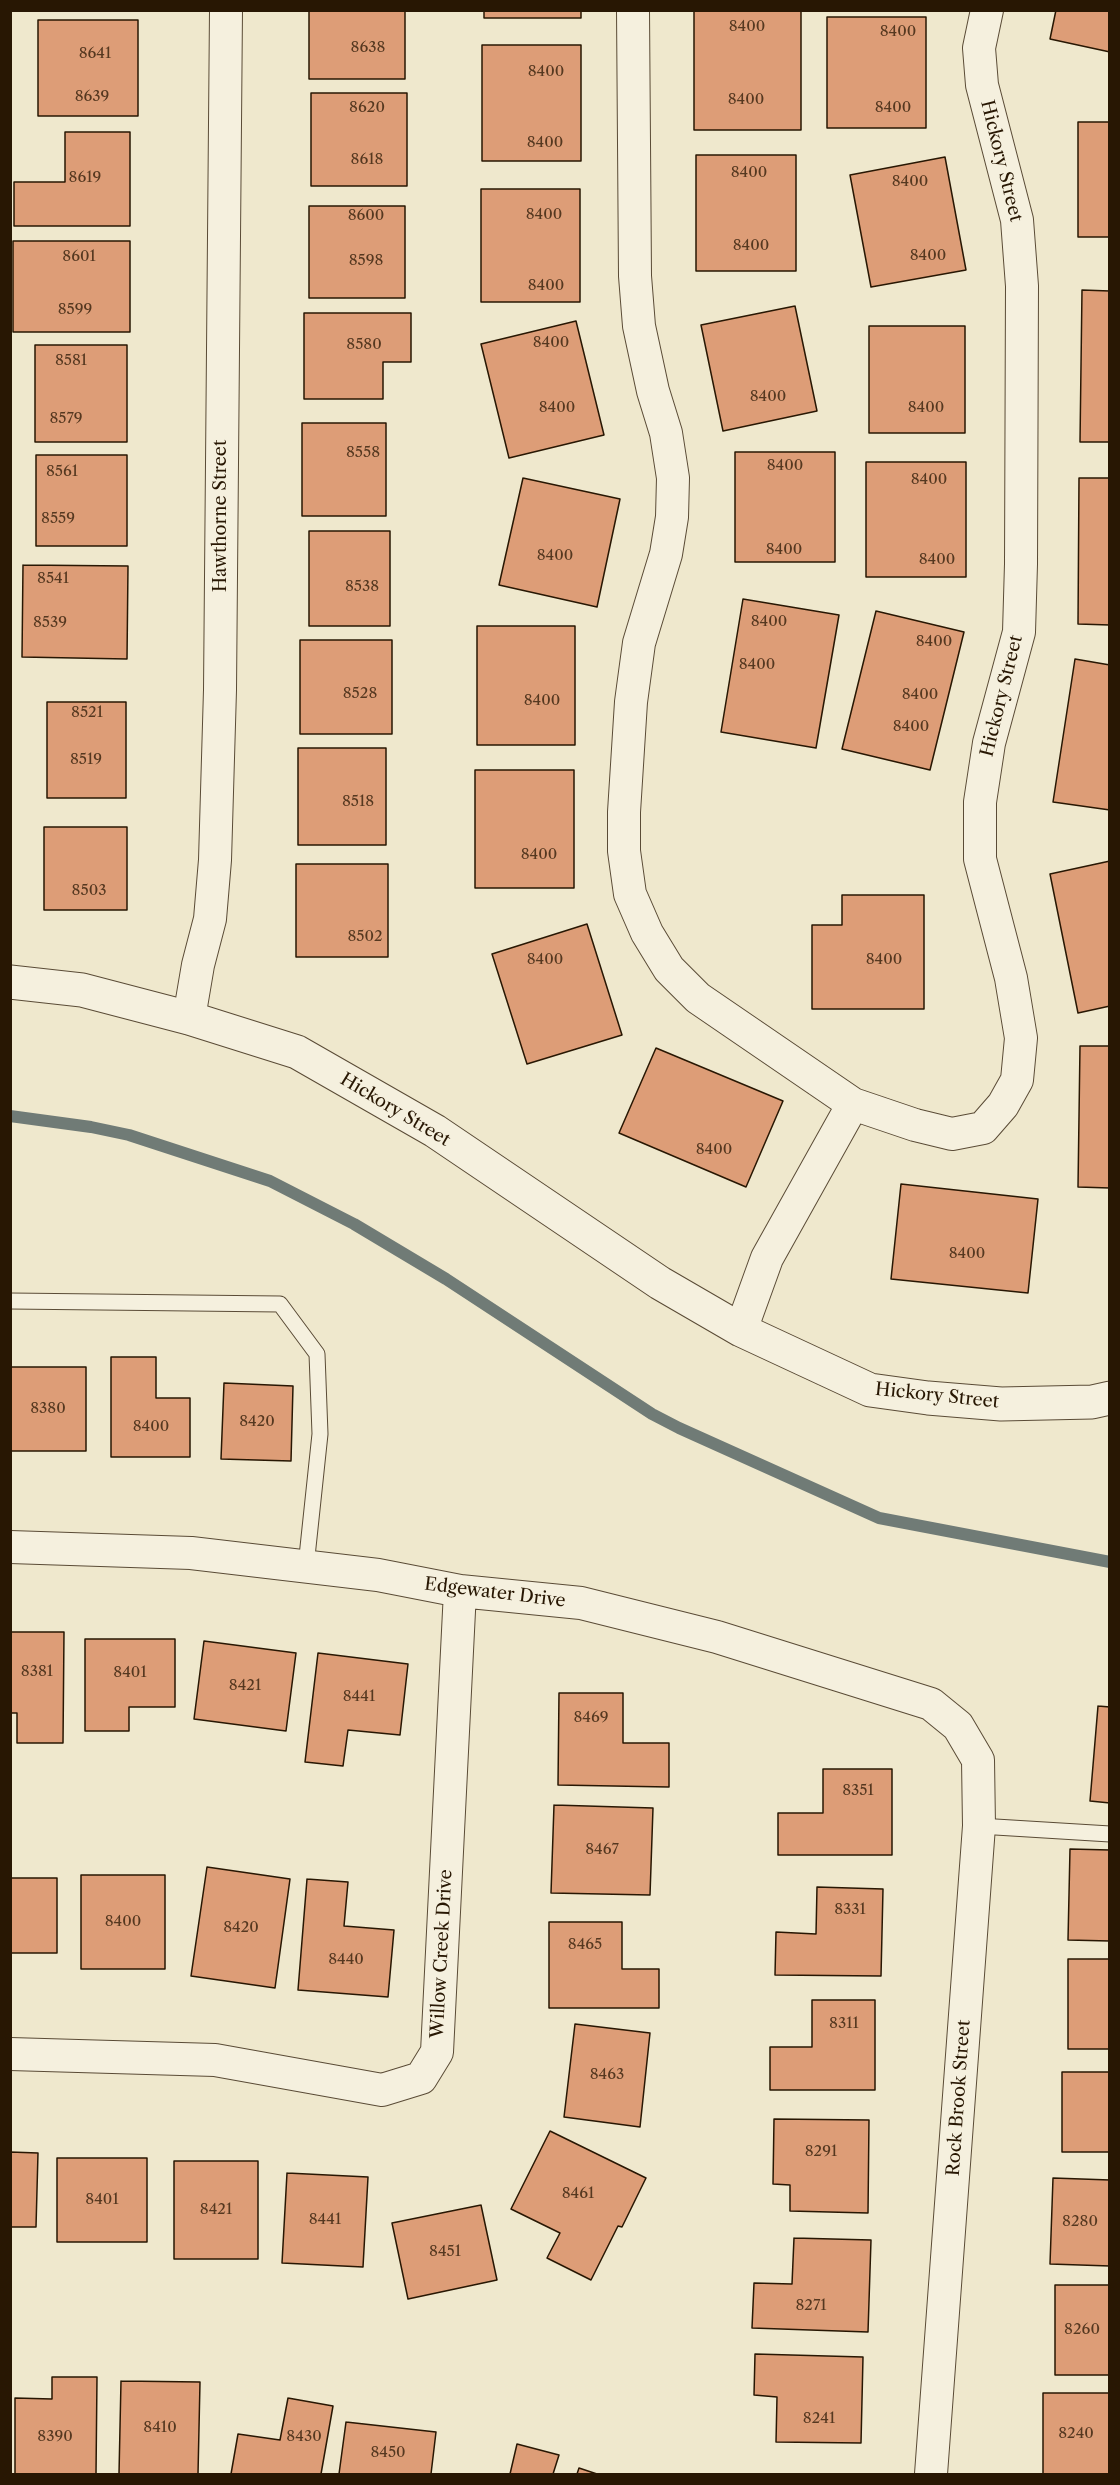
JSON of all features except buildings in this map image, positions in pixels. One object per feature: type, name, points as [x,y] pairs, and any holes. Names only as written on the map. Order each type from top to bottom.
[{"type":"street","name":"Hawthorne Street","points":[[189,1018],[198,965],[210,920],[215,860],[220,690],[226,10]]},
{"type":"street","name":"Hickory Street","points":[[633,10],[635,276],[639,326],[653,391],[666,433],[673,478],[672,517],[666,554],[639,643],[631,702],[624,812],[624,851],[630,894],[647,933],[669,969],[698,998],[853,1104],[915,1125],[952,1134],[983,1128],[1003,1105],[1017,1080],[1021,1038],[1011,978],[981,859],[980,802],[989,743],[1019,632],[1021,564],[1022,286],[1017,220],[982,85],[979,48],[987,10]]},
{"type":"street","name":"Hickory Street","points":[[10,982],[82,990],[189,1018],[297,1052],[435,1131],[660,1283],[741,1330],[870,1390],[1001,1404],[1092,1402],[1110,1398]]},
{"type":"street","points":[[741,1330],[767,1258],[853,1104]]},
{"type":"street","name":"Edgewater Drive","points":[[10,1546],[191,1553],[378,1575],[460,1591],[581,1604],[717,1637],[931,1704],[958,1726]]},
{"type":"street","name":"Willow Creek Drive","points":[[10,2054],[215,2060],[382,2090],[421,2078],[437,2052],[460,1591]]},
{"type":"street","name":"Rock Brook Street","points":[[931,2475],[979,1826],[978,1760],[958,1726]]},
{"type":"lane","points":[[10,1301],[280,1304],[317,1354],[320,1434],[306,1566]]},
{"type":"lane","points":[[979,1826],[1110,1834]]},
{"type":"waterway","points":[[10,1116],[91,1127],[129,1135],[270,1181],[354,1224],[446,1279],[652,1414],[879,1518],[1110,1562]]}]
